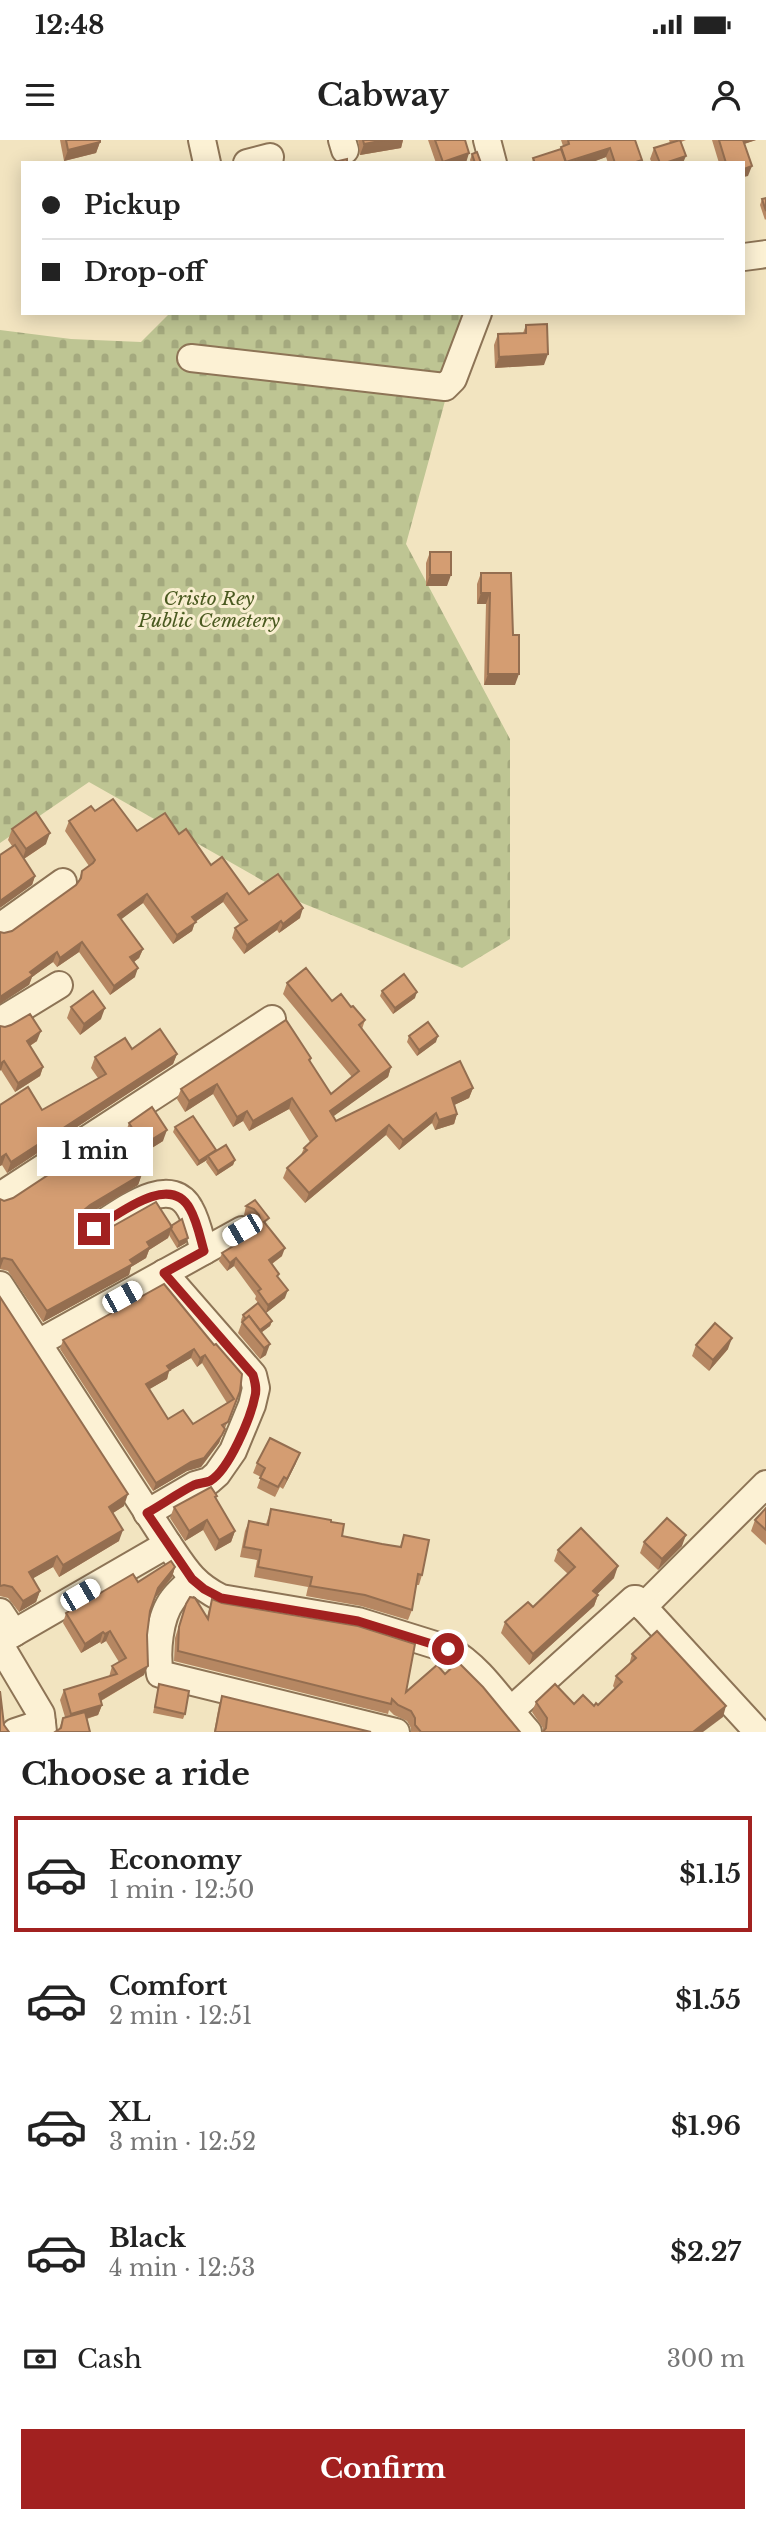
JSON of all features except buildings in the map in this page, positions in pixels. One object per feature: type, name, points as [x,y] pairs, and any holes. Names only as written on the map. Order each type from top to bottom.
[{"type":"street","points":[[202,140],[207,161]]},
{"type":"street","points":[[487,140],[492,161]]},
{"type":"street","points":[[745,257],[766,254]]},
{"type":"street","points":[[191,358],[445,387],[450,385],[456,372],[477,315]]},
{"type":"street","points":[[0,927],[63,882]]},
{"type":"street","points":[[0,1021],[59,985]]},
{"type":"street","points":[[0,1196],[272,1019]]},
{"type":"street","points":[[94,1229],[153,1195],[167,1192],[177,1195],[191,1209],[204,1251]]},
{"type":"street","points":[[38,1343],[242,1230]]},
{"type":"street","points":[[147,1513],[195,1485],[209,1481],[217,1474],[233,1451],[256,1388],[253,1375],[164,1273]]},
{"type":"street","points":[[0,1285],[147,1513],[192,1579],[204,1589],[221,1598],[358,1621],[448,1649],[462,1656],[477,1670],[513,1724],[631,1600],[636,1599],[758,1732]]},
{"type":"street","points":[[643,1607],[766,1484]]},
{"type":"street","points":[[15,1732],[43,1728],[41,1714],[3,1633],[168,1544]]},
{"type":"street","points":[[192,1579],[171,1601],[159,1644],[160,1674],[396,1732]]},
{"type":"green space","name":"Cristo Rey Public Cemetery","points":[[168,315],[468,315],[406,544],[510,739],[510,939],[462,968],[302,903],[89,782],[0,843],[0,330],[71,339],[141,342]]},
{"type":"route","points":[[94,1229],[153,1195],[167,1192],[183,1199],[191,1209],[204,1251],[164,1273],[255,1380],[256,1395],[252,1405],[233,1451],[217,1474],[209,1481],[195,1485],[147,1513],[192,1579],[221,1598],[358,1621],[448,1649]]}]
